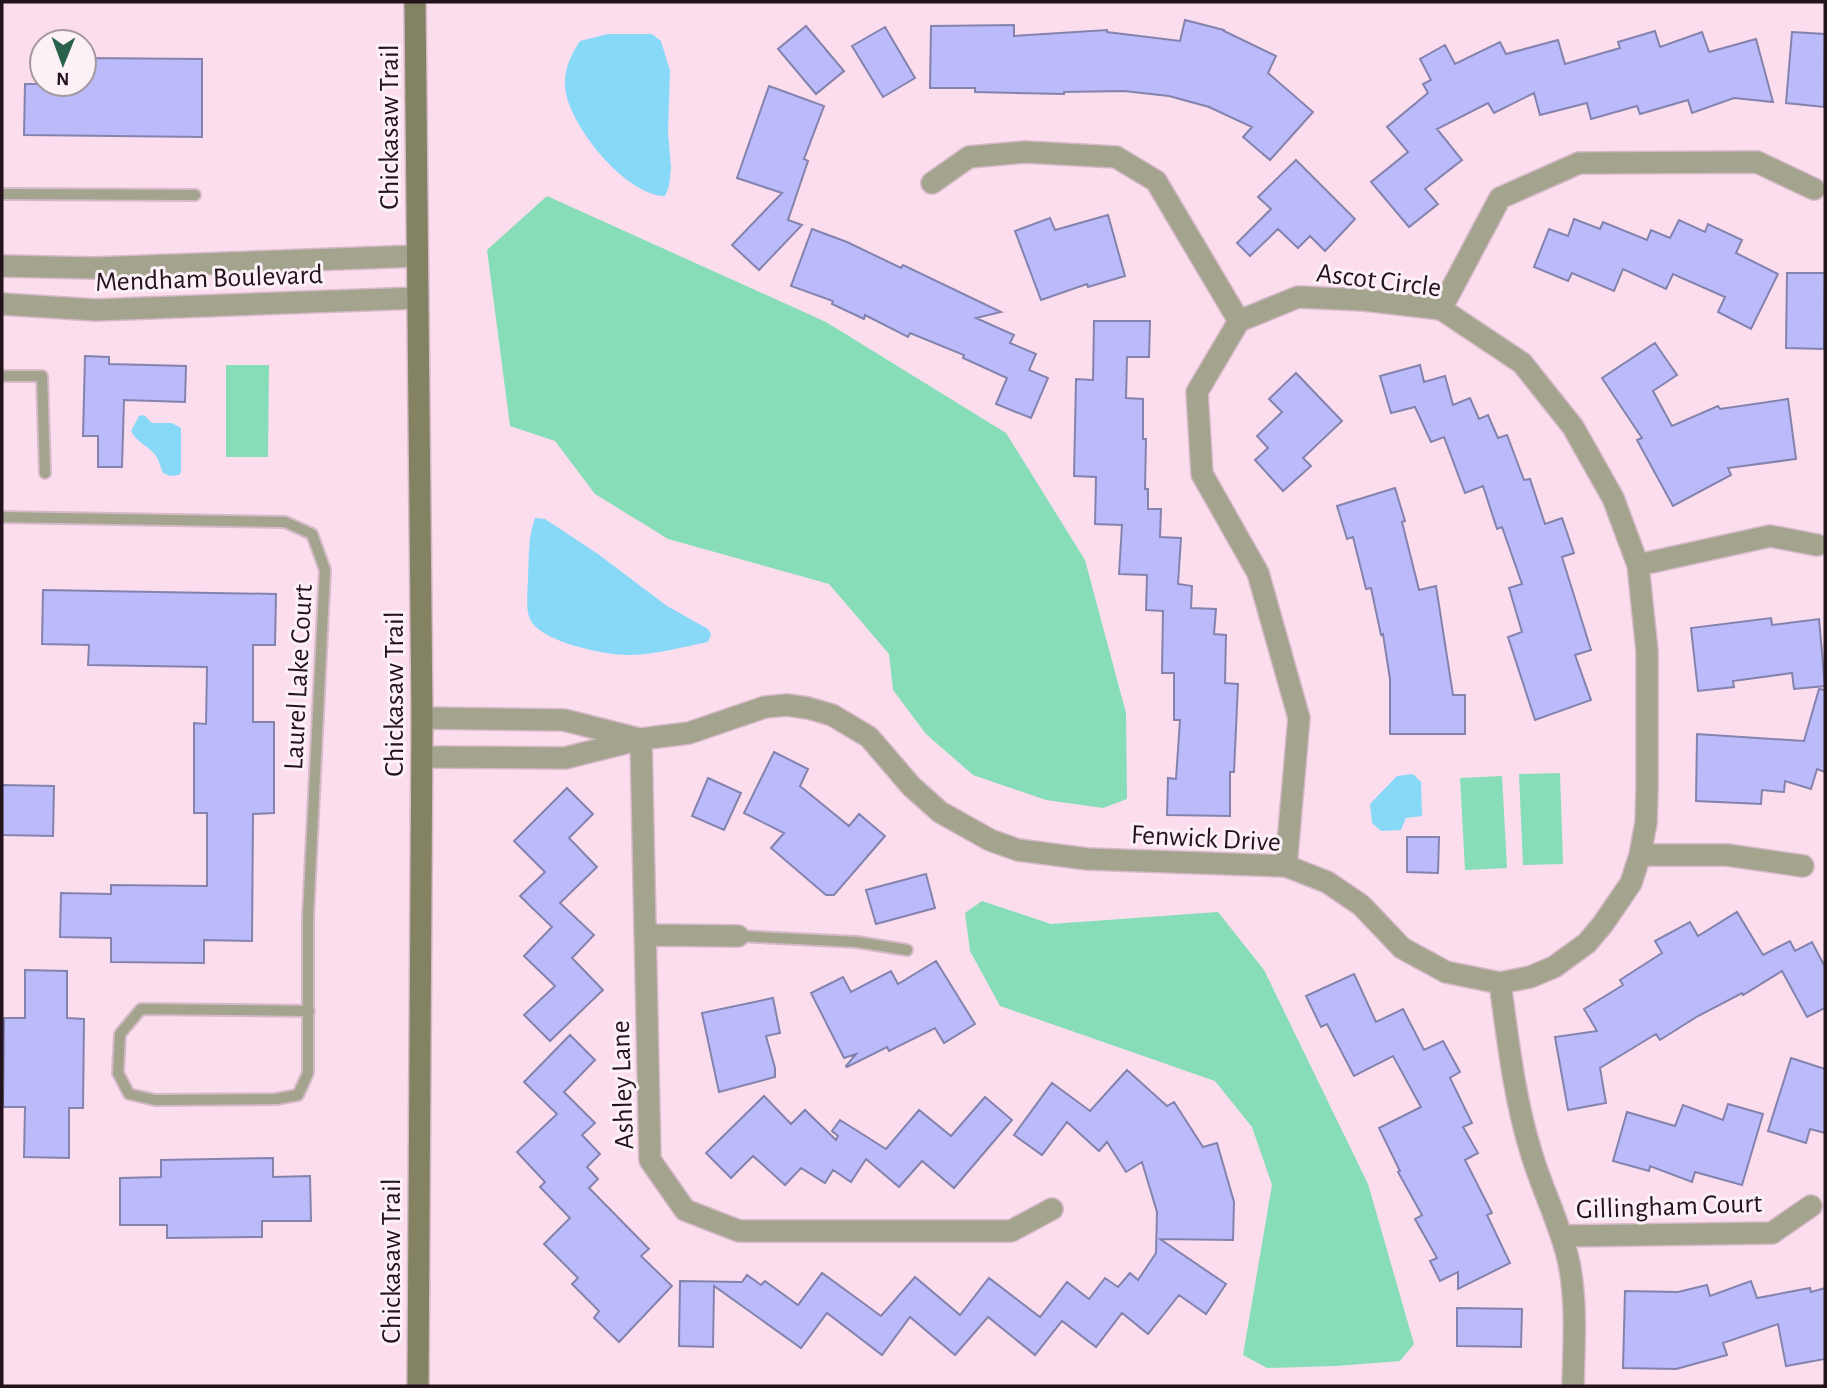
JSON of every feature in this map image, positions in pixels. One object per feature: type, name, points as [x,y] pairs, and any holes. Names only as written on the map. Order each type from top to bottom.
[{"type":"street","name":"Chickasaw Trail","points":[[415,2],[422,718],[418,1386]]},
{"type":"street","points":[[932,183],[969,157],[1025,152],[1116,158],[1156,181],[1239,321],[1197,392],[1202,474],[1258,573],[1298,718],[1286,866]]},
{"type":"street","points":[[1441,309],[1500,198],[1579,163],[1757,162],[1814,189]]},
{"type":"street","name":"Mendham Boulevard","points":[[2,266],[94,268],[417,256]]},
{"type":"street","name":"Ascot Circle","points":[[1239,321],[1298,297],[1325,297],[1441,309],[1522,363],[1573,427],[1613,498],[1638,565],[1647,651],[1646,823],[1640,855],[1631,883],[1617,906],[1587,943],[1554,967],[1530,977],[1500,983]]},
{"type":"street","name":"Mendham Boulevard","points":[[2,304],[96,310],[418,298]]},
{"type":"street","points":[[1638,565],[1770,536],[1817,545]]},
{"type":"street","name":"Fenwick Drive","points":[[422,757],[565,758],[641,739],[689,733],[765,707],[787,705],[808,708],[832,715],[869,737],[911,786],[940,812],[990,840],[1018,850],[1088,859],[1286,866],[1327,882],[1361,905],[1402,948],[1446,972],[1500,983]]},
{"type":"street","name":"Fenwick Drive","points":[[422,718],[564,720],[641,739]]},
{"type":"street","name":"Ashley Lane","points":[[641,739],[650,1160],[685,1210],[739,1231],[1011,1231],[1052,1209]]},
{"type":"street","points":[[1640,855],[1727,855],[1803,866]]},
{"type":"street","points":[[645,935],[738,936]]},
{"type":"street","points":[[1500,983],[1520,1111],[1531,1153],[1562,1236],[1574,1294],[1573,1386]]},
{"type":"street","name":"Gillingham Court","points":[[1562,1236],[1772,1233],[1811,1206]]},
{"type":"lane","points":[[2,194],[195,195]]},
{"type":"lane","points":[[2,376],[42,376],[45,472]]},
{"type":"lane","name":"Laurel Lake Court","points":[[2,517],[285,522],[312,534],[325,570],[309,917],[309,1011],[308,1073],[298,1095],[276,1099],[155,1100],[129,1094],[118,1073],[120,1034],[141,1009],[309,1011]]},
{"type":"lane","points":[[738,936],[857,942],[907,950]]},
{"type":"green space","points":[[547,196],[826,322],[1006,433],[1085,560],[1126,713],[1127,799],[1103,808],[1046,800],[973,775],[926,734],[893,690],[889,654],[829,584],[668,539],[595,494],[555,441],[510,426],[487,250]]},
{"type":"green space","points":[[226,365],[269,365],[268,457],[226,457]]},
{"type":"green space","points":[[1560,773],[1563,864],[1523,865],[1519,774]]},
{"type":"green space","points":[[1502,776],[1507,868],[1465,870],[1460,778]]},
{"type":"green space","points":[[982,901],[1051,924],[1218,912],[1264,970],[1368,1184],[1414,1344],[1400,1361],[1267,1368],[1243,1355],[1272,1185],[1252,1127],[1215,1081],[1000,1006],[970,951],[965,913]]},
{"type":"water","points":[[608,34],[652,34],[661,41],[670,71],[668,132],[671,168],[665,196],[650,193],[617,171],[587,138],[568,102],[566,74],[577,46],[580,41]]},
{"type":"water","points":[[144,415],[152,423],[172,423],[181,428],[179,475],[170,476],[163,473],[156,456],[131,431],[139,416]]},
{"type":"water","points":[[535,518],[545,519],[598,554],[667,606],[708,629],[711,634],[708,642],[648,654],[628,655],[574,646],[536,627],[528,615],[527,604],[529,547]]},
{"type":"water","points":[[1413,774],[1421,782],[1422,816],[1406,818],[1401,830],[1381,831],[1372,823],[1370,804],[1397,776]]},
{"type":"building","points":[[1185,20],[1224,30],[1276,56],[1268,73],[1313,112],[1270,160],[1243,137],[1252,127],[1209,107],[1169,96],[1124,91],[1064,94],[930,88],[931,26],[1014,25],[1014,36],[1107,30],[1180,41]]},
{"type":"building","points":[[806,26],[844,71],[816,94],[778,49]]},
{"type":"building","points":[[885,27],[915,78],[883,97],[852,46]]},
{"type":"building","points":[[1655,31],[1660,47],[1702,32],[1709,52],[1756,39],[1773,102],[1734,98],[1692,113],[1688,100],[1640,114],[1637,106],[1591,119],[1587,103],[1540,115],[1534,93],[1494,113],[1488,103],[1437,129],[1462,160],[1425,189],[1438,204],[1409,227],[1371,182],[1408,152],[1387,127],[1428,93],[1423,84],[1431,80],[1420,59],[1445,45],[1455,64],[1500,42],[1506,54],[1558,40],[1565,64],[1620,48],[1618,42]]},
{"type":"building","points":[[1792,32],[1825,34],[1824,107],[1786,103]]},
{"type":"building","points":[[98,58],[202,59],[202,137],[24,135],[25,84],[28,84],[28,98],[98,98]]},
{"type":"building","points":[[769,86],[824,106],[804,159],[808,161],[788,220],[802,225],[759,270],[732,245],[782,193],[737,178]]},
{"type":"building","points":[[1296,160],[1355,219],[1325,251],[1310,236],[1298,248],[1278,229],[1250,256],[1237,243],[1271,209],[1258,197]]},
{"type":"building","points":[[1108,215],[1125,276],[1088,287],[1087,284],[1041,300],[1015,231],[1050,218],[1055,230]]},
{"type":"building","points":[[1574,219],[1600,229],[1603,222],[1647,240],[1651,230],[1670,238],[1679,220],[1705,232],[1708,224],[1742,240],[1736,253],[1778,274],[1751,329],[1718,312],[1725,297],[1673,274],[1666,289],[1623,269],[1614,291],[1572,273],[1568,281],[1534,267],[1549,229],[1568,236]]},
{"type":"building","points":[[812,229],[847,242],[901,268],[903,265],[1001,312],[976,318],[1014,335],[1010,343],[1036,354],[1029,370],[1048,378],[1031,418],[996,404],[1007,378],[963,358],[964,355],[910,333],[908,337],[865,315],[864,319],[832,304],[833,301],[791,286]]},
{"type":"building","points":[[1787,273],[1825,273],[1824,349],[1786,348]]},
{"type":"building","points":[[1094,321],[1150,321],[1149,357],[1127,357],[1126,398],[1143,399],[1148,509],[1161,509],[1160,537],[1181,538],[1178,584],[1192,586],[1191,608],[1216,609],[1214,634],[1226,635],[1225,683],[1238,684],[1234,772],[1230,772],[1230,816],[1167,815],[1168,778],[1176,779],[1180,720],[1174,720],[1174,673],[1162,673],[1163,611],[1146,610],[1147,575],[1119,574],[1122,525],[1095,524],[1096,477],[1074,476],[1076,379],[1093,380]]},
{"type":"building","points":[[1655,343],[1677,375],[1653,391],[1672,426],[1718,406],[1720,409],[1788,399],[1796,459],[1728,468],[1731,475],[1673,506],[1637,440],[1642,438],[1602,378]]},
{"type":"building","points":[[85,356],[109,357],[109,364],[186,366],[185,402],[124,400],[122,467],[98,467],[98,436],[83,436]]},
{"type":"building","points":[[1420,365],[1424,382],[1445,376],[1453,405],[1470,398],[1479,419],[1488,415],[1498,438],[1507,435],[1524,480],[1530,479],[1545,524],[1562,518],[1574,553],[1562,557],[1591,650],[1575,655],[1591,700],[1535,720],[1508,637],[1522,632],[1509,588],[1522,584],[1502,527],[1497,529],[1483,486],[1465,493],[1444,437],[1431,442],[1415,407],[1391,413],[1380,376]]},
{"type":"building","points":[[1296,373],[1342,421],[1303,458],[1311,466],[1283,491],[1255,460],[1268,448],[1257,436],[1282,412],[1269,399]]},
{"type":"building","points":[[1395,488],[1405,521],[1402,522],[1419,590],[1436,586],[1453,695],[1465,695],[1465,734],[1390,734],[1390,679],[1383,634],[1381,635],[1371,588],[1366,589],[1353,537],[1347,539],[1337,506]]},
{"type":"building","points":[[43,590],[276,594],[275,645],[253,645],[253,722],[274,722],[274,813],[253,814],[252,941],[204,940],[204,963],[111,962],[111,938],[60,937],[61,893],[111,894],[111,885],[207,886],[207,813],[194,813],[194,723],[206,724],[207,667],[88,665],[89,645],[42,644]]},
{"type":"building","points":[[1771,618],[1772,625],[1819,619],[1825,686],[1794,689],[1792,673],[1733,681],[1734,687],[1698,691],[1691,628]]},
{"type":"building","points":[[1819,689],[1825,690],[1825,772],[1817,769],[1811,789],[1785,781],[1784,792],[1762,790],[1761,804],[1696,801],[1697,734],[1804,741]]},
{"type":"building","points":[[774,752],[808,769],[800,786],[849,826],[859,814],[885,836],[834,895],[826,895],[771,848],[784,833],[744,813]]},
{"type":"building","points":[[708,778],[741,793],[724,830],[692,816]]},
{"type":"building","points":[[2,785],[54,786],[53,836],[2,835]]},
{"type":"building","points":[[567,788],[593,814],[569,838],[597,867],[560,903],[594,935],[572,958],[603,990],[550,1041],[524,1015],[555,986],[524,956],[552,927],[520,896],[545,872],[514,841]]},
{"type":"building","points":[[1407,837],[1439,837],[1438,873],[1407,872]]},
{"type":"building","points":[[926,874],[935,908],[876,924],[866,890]]},
{"type":"building","points":[[1737,912],[1763,955],[1790,941],[1795,951],[1812,942],[1825,967],[1825,1008],[1807,1017],[1782,971],[1743,995],[1742,993],[1698,1016],[1660,1040],[1656,1034],[1600,1068],[1606,1103],[1568,1110],[1555,1037],[1597,1031],[1584,1009],[1623,985],[1620,980],[1662,953],[1655,941],[1690,922],[1698,936]]},
{"type":"building","points":[[936,961],[975,1024],[944,1043],[935,1028],[889,1051],[887,1047],[847,1067],[856,1054],[844,1058],[811,993],[843,977],[851,992],[891,971],[898,984]]},
{"type":"building","points":[[25,970],[67,971],[67,1018],[84,1019],[83,1108],[69,1108],[69,1158],[24,1157],[25,1107],[3,1107],[4,1018],[25,1018]]},
{"type":"building","points":[[1354,974],[1376,1022],[1403,1009],[1424,1050],[1443,1041],[1460,1072],[1450,1078],[1472,1123],[1463,1127],[1478,1153],[1465,1160],[1492,1213],[1487,1215],[1510,1263],[1458,1289],[1458,1272],[1440,1281],[1430,1261],[1437,1258],[1415,1219],[1422,1215],[1398,1172],[1400,1171],[1379,1128],[1421,1107],[1393,1056],[1354,1076],[1327,1024],[1321,1027],[1306,996]]},
{"type":"building","points":[[773,998],[780,1033],[766,1036],[775,1077],[719,1092],[702,1013]]},
{"type":"building","points":[[570,1035],[595,1060],[564,1092],[595,1123],[582,1135],[600,1154],[587,1167],[598,1179],[589,1188],[649,1249],[641,1256],[672,1286],[619,1342],[594,1318],[599,1311],[572,1284],[578,1278],[544,1244],[570,1218],[540,1187],[545,1182],[517,1152],[557,1114],[524,1082]]},
{"type":"building","points":[[1791,1058],[1825,1069],[1825,1133],[1810,1129],[1806,1143],[1768,1131]]},
{"type":"building","points":[[1127,1070],[1167,1106],[1174,1102],[1203,1147],[1217,1143],[1234,1202],[1233,1240],[1160,1239],[1226,1284],[1206,1314],[1179,1295],[1148,1334],[1122,1313],[1096,1347],[1062,1321],[1035,1355],[988,1317],[955,1355],[910,1317],[882,1355],[827,1313],[801,1348],[714,1286],[713,1347],[679,1346],[680,1281],[742,1282],[747,1275],[761,1285],[765,1281],[798,1305],[822,1273],[881,1316],[915,1277],[960,1315],[989,1278],[1040,1317],[1067,1282],[1089,1299],[1105,1278],[1118,1287],[1130,1273],[1138,1280],[1156,1253],[1157,1212],[1142,1162],[1126,1172],[1107,1142],[1099,1151],[1067,1122],[1042,1155],[1014,1135],[1052,1083],[1090,1111]]},
{"type":"building","points":[[764,1096],[791,1124],[805,1110],[836,1140],[838,1136],[832,1131],[840,1120],[886,1149],[919,1110],[951,1136],[985,1097],[1012,1120],[954,1188],[922,1161],[899,1187],[866,1159],[851,1182],[833,1170],[825,1183],[801,1168],[785,1185],[753,1156],[731,1178],[706,1153]]},
{"type":"building","points":[[1728,1104],[1763,1114],[1742,1185],[1695,1172],[1692,1182],[1650,1166],[1649,1171],[1613,1161],[1627,1112],[1675,1126],[1683,1105],[1723,1120]]},
{"type":"building","points":[[273,1158],[273,1177],[310,1176],[311,1221],[262,1221],[262,1237],[167,1238],[167,1225],[120,1225],[120,1178],[161,1177],[161,1160]]},
{"type":"building","points":[[1751,1281],[1757,1298],[1810,1288],[1811,1292],[1825,1288],[1825,1359],[1786,1366],[1778,1324],[1723,1343],[1727,1355],[1676,1369],[1623,1368],[1625,1291],[1678,1292],[1707,1285],[1710,1296]]},
{"type":"building","points":[[1457,1308],[1522,1309],[1521,1347],[1457,1346]]}]
